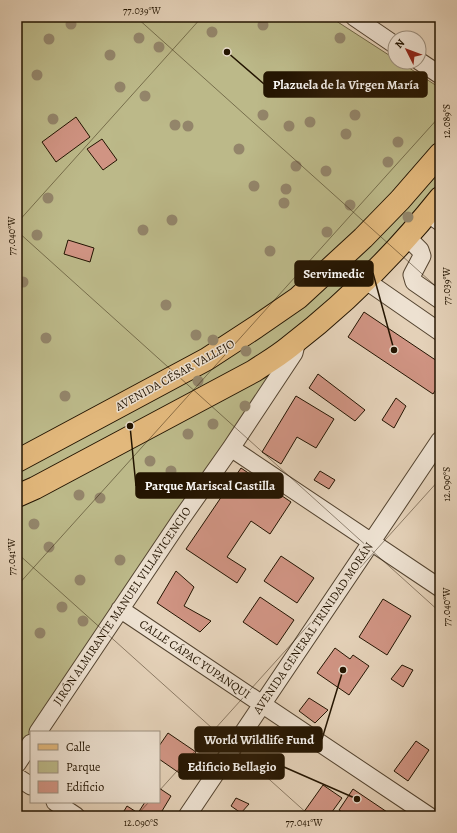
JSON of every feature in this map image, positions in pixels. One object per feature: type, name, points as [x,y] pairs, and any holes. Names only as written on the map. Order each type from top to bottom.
[{"type":"main road","name":"AVENIDA CÉSAR VALLEJO","points":[[17,461],[207,359],[298,298],[363,238],[400,200],[440,154]]},
{"type":"main road","points":[[17,496],[35,488],[254,371],[288,348],[334,310],[407,237],[436,211]]},
{"type":"main road","points":[[42,448],[38,461],[40,467],[44,472],[56,476]]},
{"type":"main road","points":[[17,480],[17,492]]},
{"type":"street","points":[[354,17],[387,40]]},
{"type":"street","points":[[427,66],[440,75]]},
{"type":"street","points":[[407,237],[420,250],[422,256],[412,275],[414,282],[440,300]]},
{"type":"street","points":[[365,280],[440,332]]},
{"type":"street","name":"JIRÓN ALMIRANTE MANUEL VILLAVICENCIO","points":[[39,731],[181,518],[231,448],[294,353],[298,340]]},
{"type":"street","name":"AVENIDA GENERAL TRINIDAD MORÁN","points":[[187,816],[440,440]]},
{"type":"street","points":[[231,448],[440,588]]},
{"type":"street","name":"CALLE CÁPAC YUPANQUI","points":[[120,609],[429,816]]},
{"type":"street","points":[[17,764],[30,744]]},
{"type":"street","points":[[17,777],[30,785]]},
{"type":"street","points":[[56,803],[76,816]]},
{"type":"green space","points":[[23,17],[330,17],[387,54],[387,70],[412,70],[440,88],[440,139],[365,231],[289,312],[337,279],[440,166],[440,182],[397,231],[289,362],[34,731],[30,731],[30,737],[17,756],[17,26]]},
{"type":"building","points":[[76,117],[90,137],[56,162],[42,142]]},
{"type":"building","points":[[102,139],[117,160],[103,170],[87,149]]},
{"type":"building","points":[[68,240],[94,248],[90,262],[64,254]]},
{"type":"building","points":[[364,312],[440,363],[440,383],[433,394],[348,337]]},
{"type":"building","points":[[318,374],[365,410],[355,421],[309,388]]},
{"type":"building","points":[[296,396],[334,419],[316,448],[297,437],[281,464],[262,452]]},
{"type":"building","points":[[396,398],[406,406],[394,428],[382,420]]},
{"type":"building","points":[[241,468],[291,502],[270,534],[251,521],[227,557],[246,569],[237,583],[186,549]]},
{"type":"building","points":[[320,471],[335,480],[329,489],[314,480]]},
{"type":"building","points":[[281,556],[314,578],[297,603],[264,581]]},
{"type":"building","points":[[176,571],[194,587],[184,606],[211,621],[200,632],[157,603]]},
{"type":"building","points":[[260,597],[294,620],[277,645],[243,622]]},
{"type":"building","points":[[383,599],[411,616],[387,655],[359,637]]},
{"type":"building","points":[[335,648],[350,659],[353,655],[369,666],[349,695],[317,673]]},
{"type":"building","points":[[402,665],[413,670],[403,687],[391,679]]},
{"type":"building","points":[[309,698],[328,710],[315,723],[299,711]]},
{"type":"building","points":[[168,733],[196,752],[190,761],[197,765],[188,779],[160,760],[160,745]]},
{"type":"building","points":[[416,741],[429,750],[408,781],[394,771]]},
{"type":"building","points":[[323,785],[342,798],[329,816],[301,816]]},
{"type":"building","points":[[160,789],[171,796],[159,816],[121,816],[127,806],[138,813],[144,803],[160,803]]},
{"type":"building","points":[[353,789],[393,816],[348,816],[339,810]]},
{"type":"building","points":[[236,798],[249,804],[241,813],[231,806]]},
{"type":"place","name":"Plazuela de la Virgen María","points":[[227,52]]},
{"type":"place","name":"Servimedic","points":[[394,350]]},
{"type":"place","name":"Parque Mariscal Castilla","points":[[130,426]]},
{"type":"place","name":"World Wildlife Fund","points":[[343,670]]},
{"type":"place","name":"Edificio Bellagio","points":[[357,799]]}]
